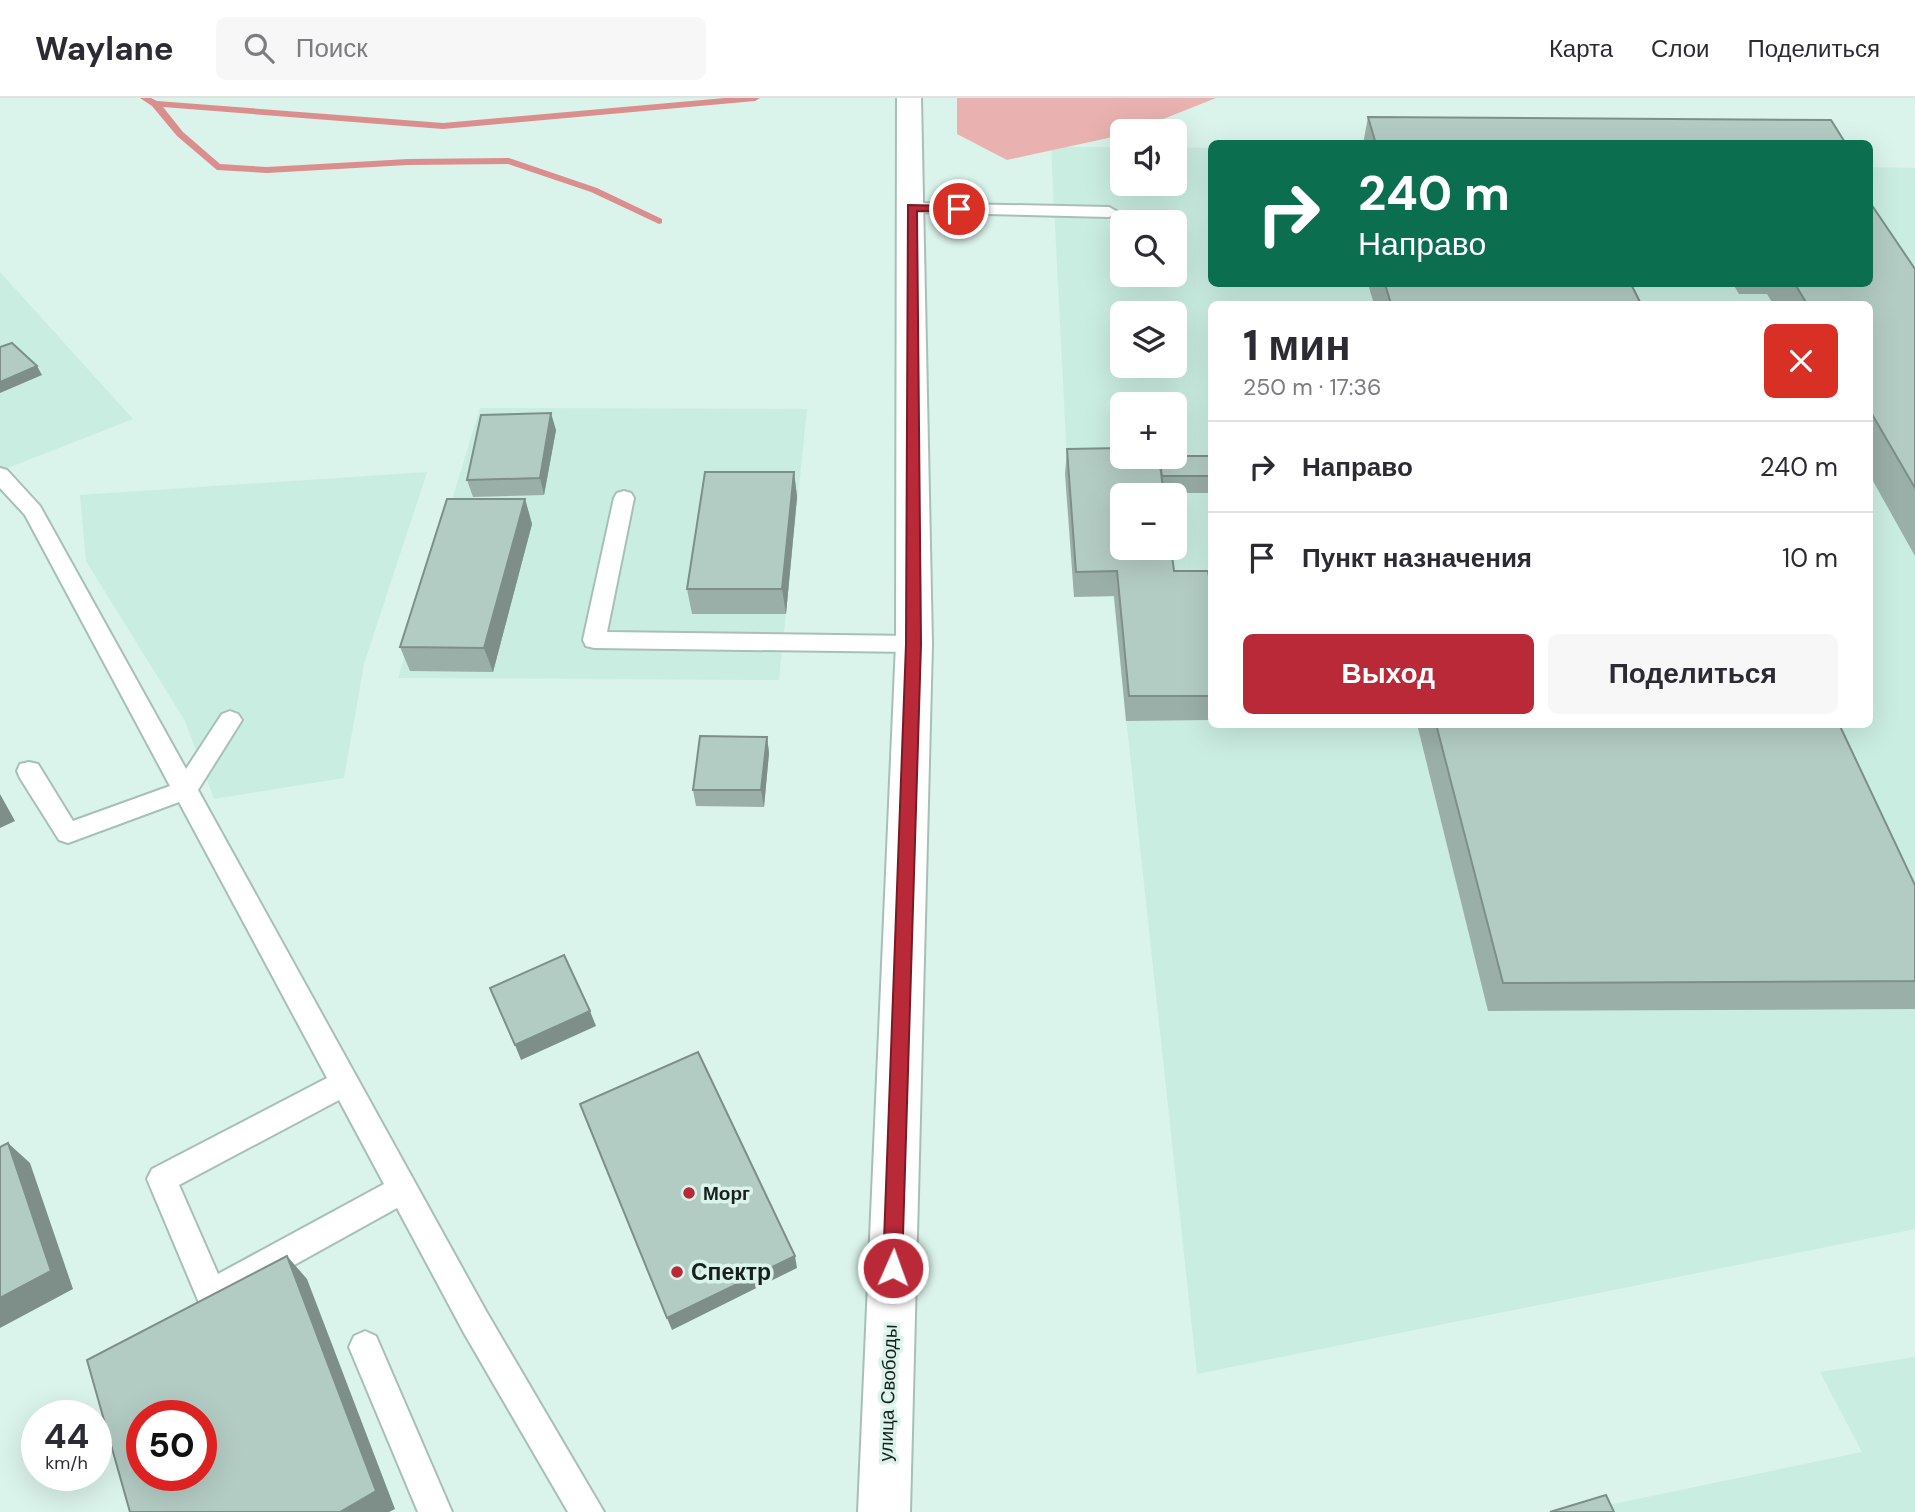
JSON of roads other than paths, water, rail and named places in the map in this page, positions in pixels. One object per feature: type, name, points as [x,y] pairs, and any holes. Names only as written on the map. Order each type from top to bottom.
[{"type":"main road","name":"улица Свободы","points":[[884,1512],[914,644],[909,98]]},
{"type":"lane","points":[[912,208],[1109,212]]},
{"type":"lane","points":[[0,475],[33,511],[475,1322],[587,1512]]},
{"type":"lane","points":[[624,498],[594,640],[914,644]]},
{"type":"lane","points":[[29,771],[68,833],[185,790],[230,720]]},
{"type":"lane","points":[[345,1083],[162,1179],[211,1294],[402,1190]]},
{"type":"lane","points":[[365,1347],[435,1512]]},
{"type":"waterway","points":[[145,98],[155,104]]},
{"type":"waterway","points":[[155,104],[443,126],[755,98]]},
{"type":"waterway","points":[[155,104],[180,134],[217,167],[267,170],[408,162],[509,161],[594,190],[659,221]]},
{"type":"place","name":"Морг","points":[[689,1193]]},
{"type":"place","name":"Спектр","points":[[677,1272]]}]
